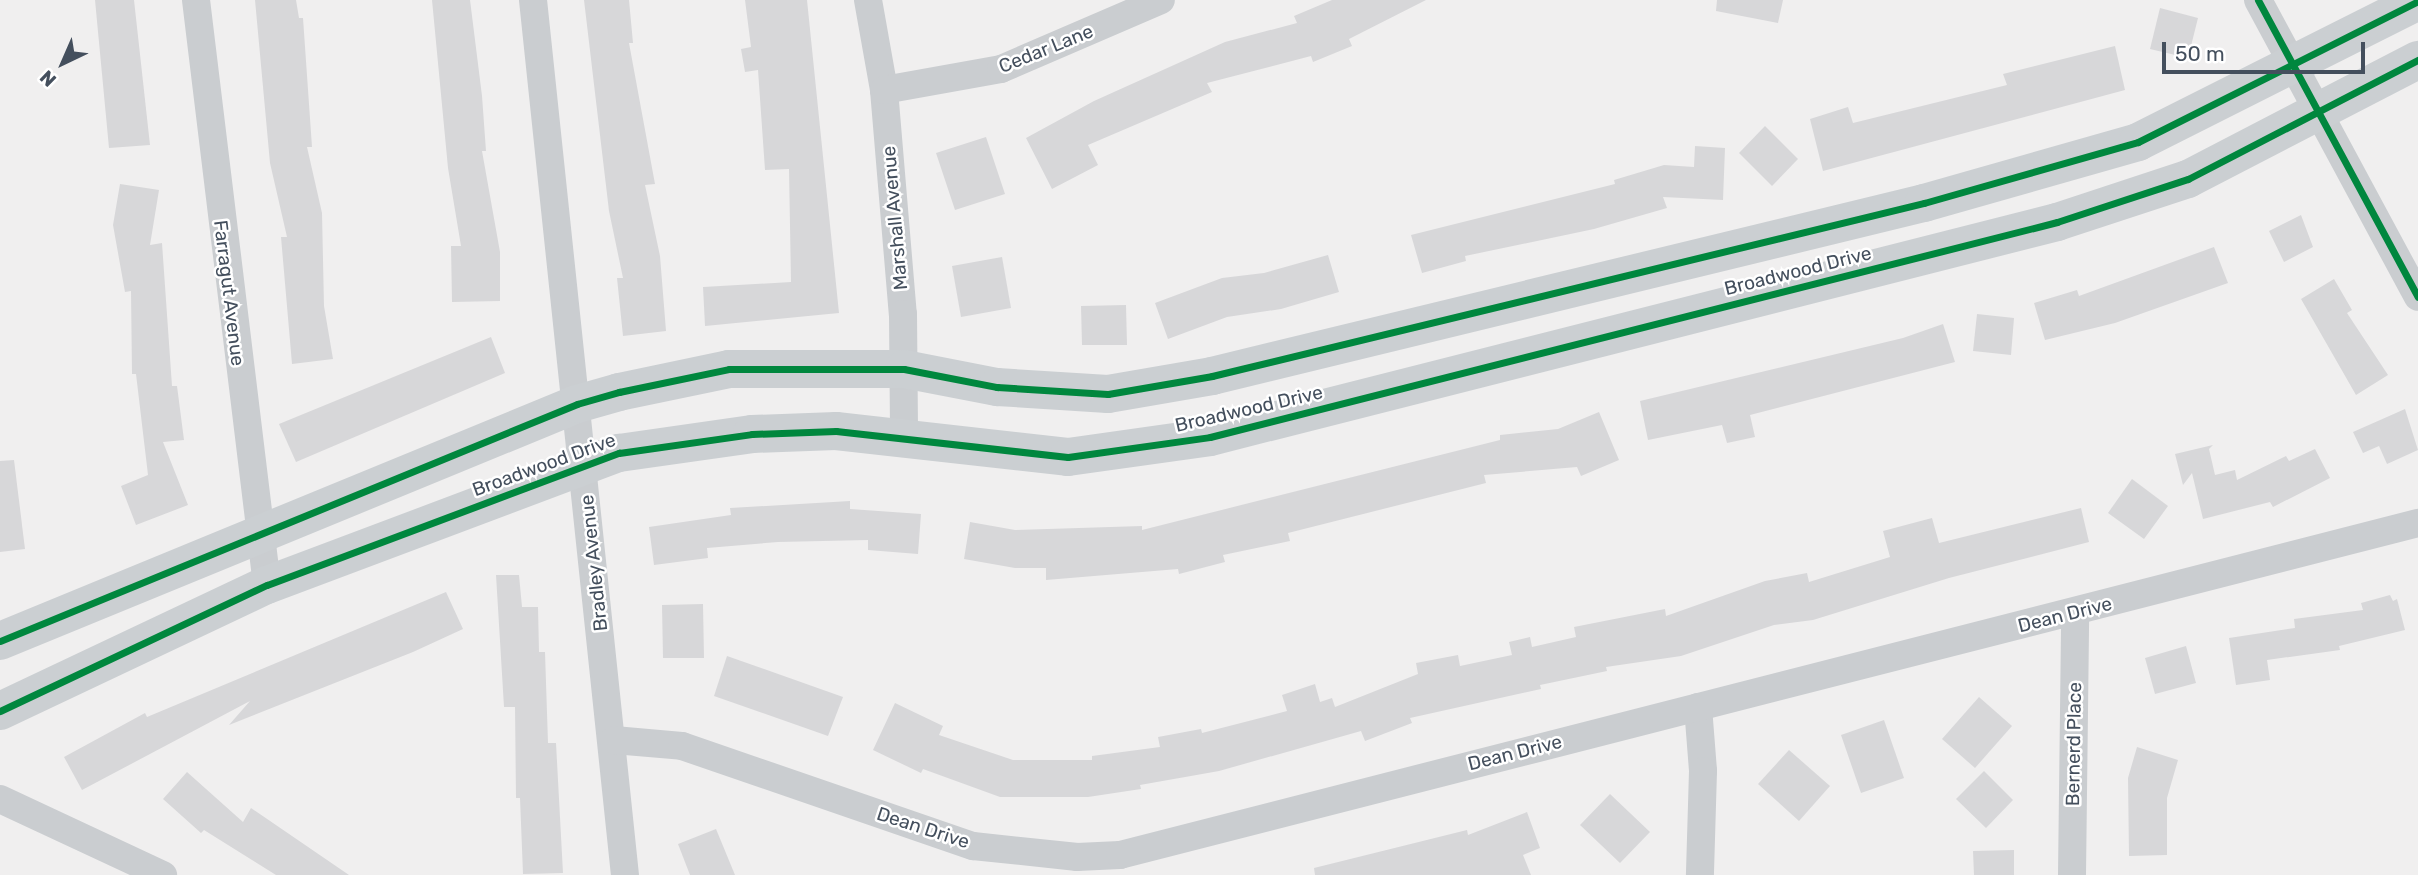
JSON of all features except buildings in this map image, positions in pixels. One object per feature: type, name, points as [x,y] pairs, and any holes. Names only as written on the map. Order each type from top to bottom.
[{"type":"street","name":"Farragut Avenue","points":[[197,0],[267,585]]},
{"type":"street","name":"Bradley Avenue","points":[[533,0],[614,740],[625,875]]},
{"type":"street","name":"Marshall Avenue","points":[[868,0],[884,90],[904,369],[904,438]]},
{"type":"street","name":"Cedar Lane","points":[[884,90],[1001,69],[1161,0]]},
{"type":"street","points":[[2258,0],[2316,115],[2418,297]]},
{"type":"street","name":"Broadwood Drive","points":[[0,641],[577,404],[729,369],[904,369],[997,387],[1108,394],[1212,376],[1924,204],[2138,142],[2418,1]]},
{"type":"street","name":"Broadwood Drive","points":[[0,711],[267,585],[619,453],[752,434],[836,431],[1068,457],[1210,437],[2057,222],[2188,179],[2418,61]]},
{"type":"street","name":"Dean Drive","points":[[614,740],[682,746],[973,846],[1120,865],[1698,707],[2075,613],[2418,523]]},
{"type":"street","name":"Bernerd Place","points":[[2072,875],[2075,613]]},
{"type":"street","points":[[1698,707],[1703,771],[1700,875]]},
{"type":"street","points":[[0,799],[163,875]]},
{"type":"cycle path","points":[[2258,0],[2418,297]]},
{"type":"cycle path","points":[[0,641],[577,404],[619,392],[729,369],[904,369],[997,387],[1108,394],[1212,376],[1924,203],[2138,142],[2418,1]]},
{"type":"cycle path","points":[[0,711],[267,585],[619,453],[752,434],[836,431],[1068,457],[1210,437],[2057,222],[2188,179],[2418,60]]}]
